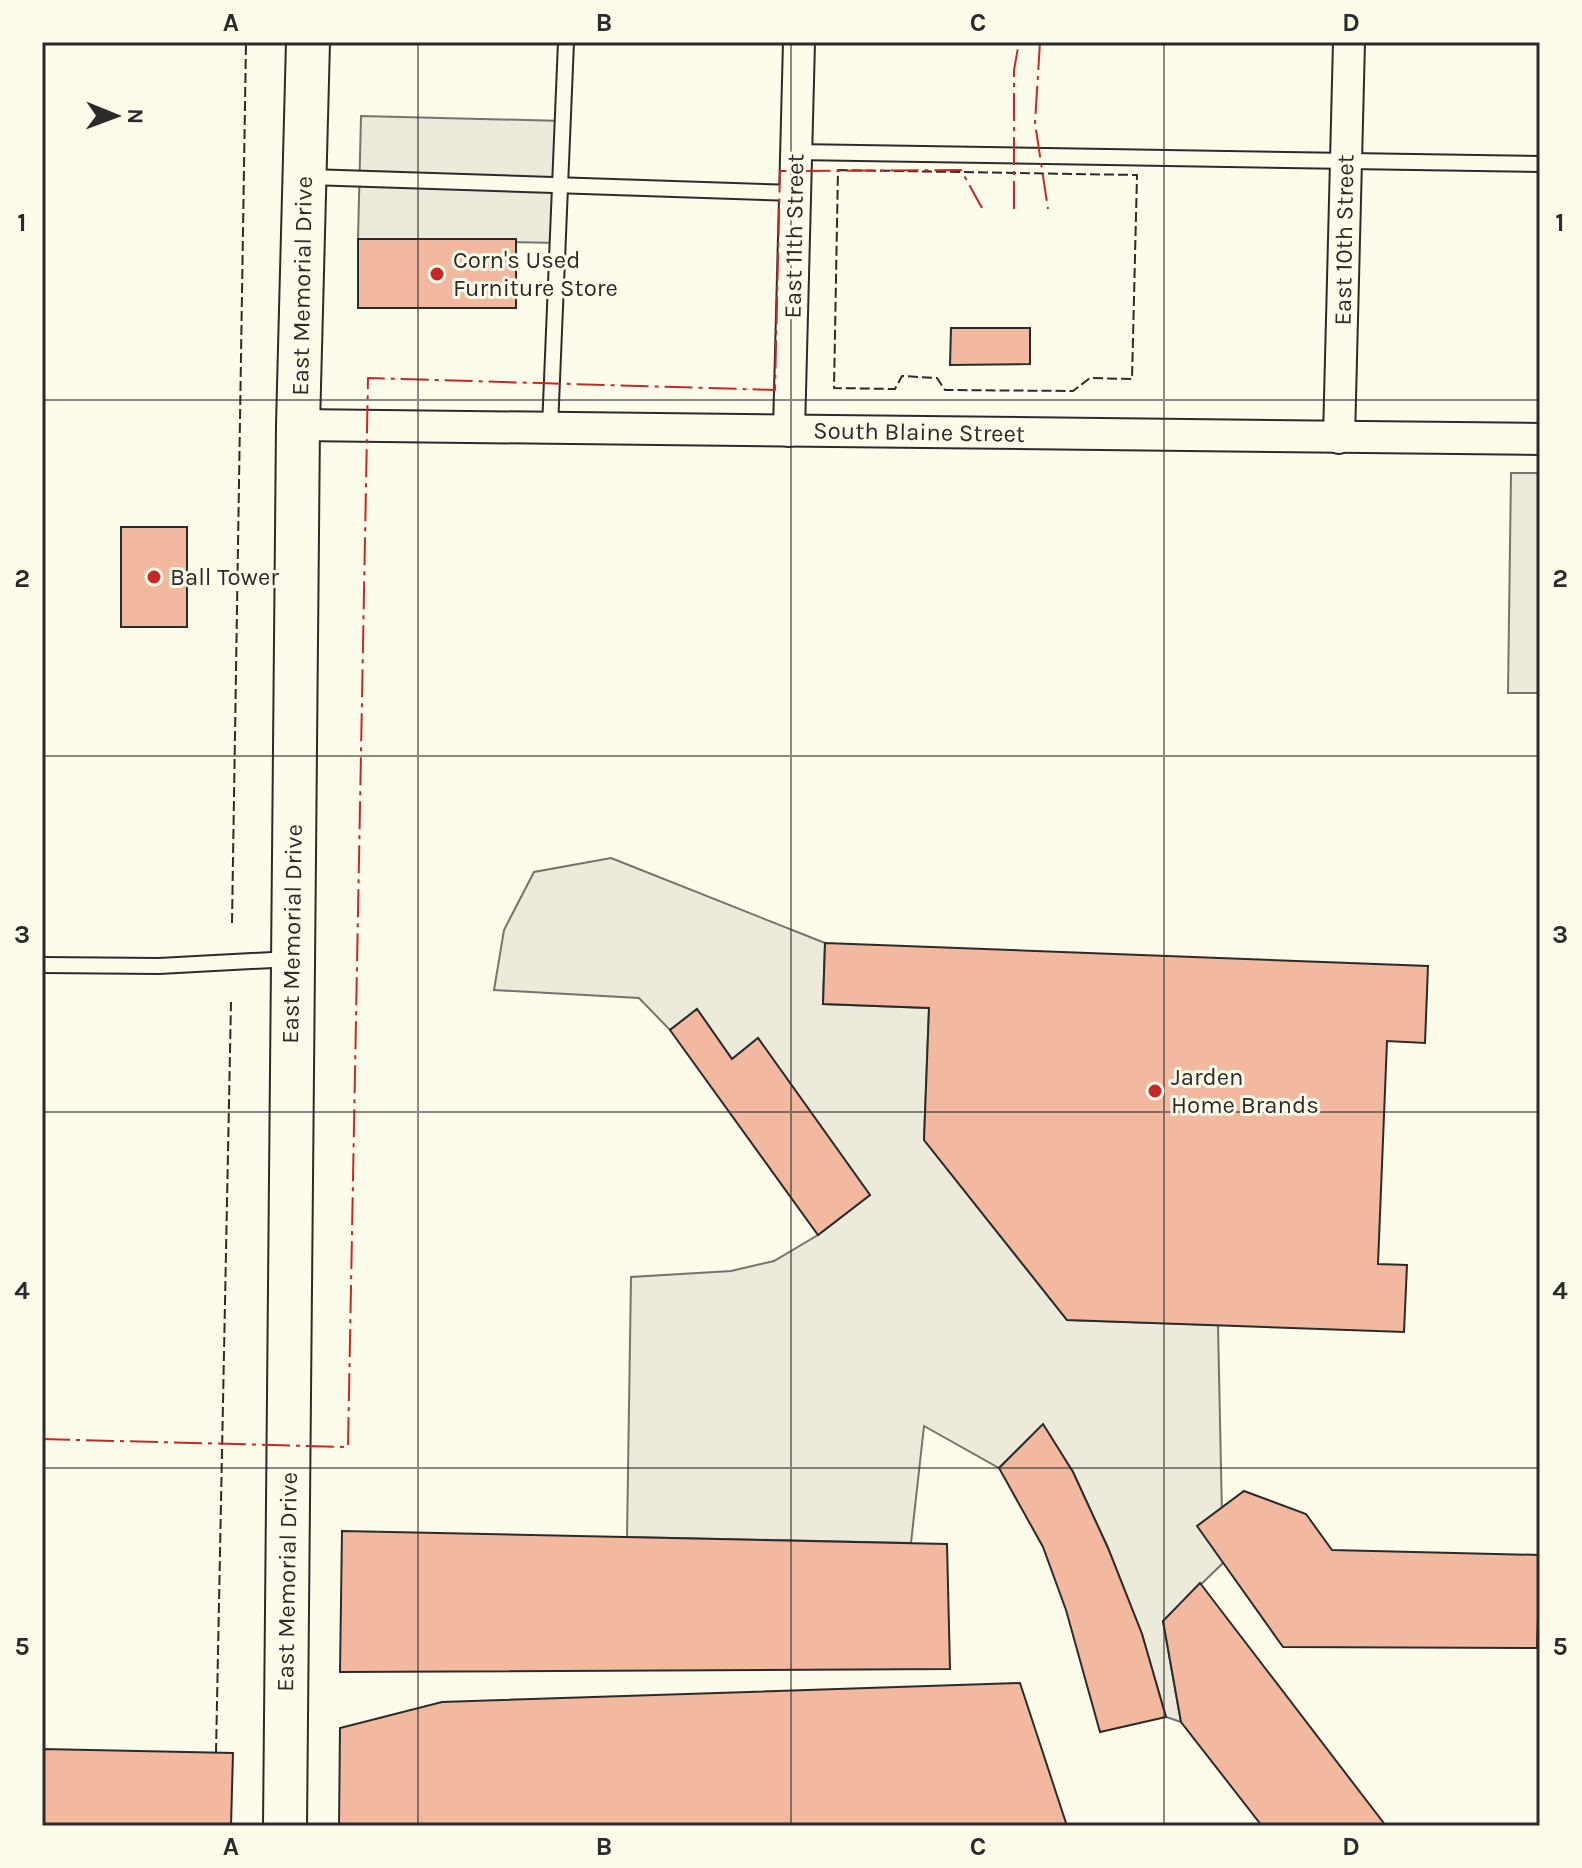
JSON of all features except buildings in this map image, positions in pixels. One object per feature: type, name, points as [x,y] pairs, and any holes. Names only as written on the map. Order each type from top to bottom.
[{"type":"main road","name":"East Memorial Drive","points":[[285,1826],[298,425],[308,42]]},
{"type":"street","name":"East 11th Street","points":[[789,431],[799,42]]},
{"type":"street","name":"East 10th Street","points":[[1339,438],[1349,42]]},
{"type":"street","name":"South Blaine Street","points":[[298,425],[1540,439]]},
{"type":"lane","points":[[550,428],[566,42]]},
{"type":"lane","points":[[796,152],[1540,164]]},
{"type":"lane","points":[[304,177],[796,193]]},
{"type":"lane","points":[[42,965],[159,966],[292,959]]},
{"type":"shaded area","points":[[361,116],[564,121],[558,243],[358,239]]},
{"type":"shaded area","points":[[1511,473],[1540,473],[1540,693],[1508,693]]},
{"type":"shaded area","points":[[611,858],[825,943],[823,1004],[929,1008],[924,1140],[1067,1320],[1218,1325],[1223,1563],[1163,1621],[1181,1722],[1166,1717],[1142,1634],[1108,1548],[1073,1472],[1043,1425],[999,1468],[924,1426],[911,1543],[627,1537],[631,1277],[731,1271],[774,1261],[818,1235],[870,1195],[758,1038],[732,1059],[697,1009],[670,1030],[639,998],[494,990],[504,930],[534,872]]},
{"type":"fence","points":[[232,923],[246,42]]},
{"type":"fence","points":[[838,170],[1137,175],[1132,379],[1090,378],[1073,391],[945,390],[937,378],[902,376],[895,389],[834,388],[838,170]]},
{"type":"fence","points":[[216,1753],[231,1002]]},
{"type":"power","points":[[1014,209],[1014,70],[1019,42]]},
{"type":"power","points":[[1040,42],[1035,123],[1048,209]]},
{"type":"power","points":[[42,1439],[348,1447],[368,378],[775,390],[780,171],[961,170],[982,208]]},
{"type":"place","name":"Corn's Used Furniture Store","points":[[437,274]]},
{"type":"place","name":"Ball Tower","points":[[154,577]]},
{"type":"place","name":"Jarden Home Brands","points":[[1155,1091]]}]
